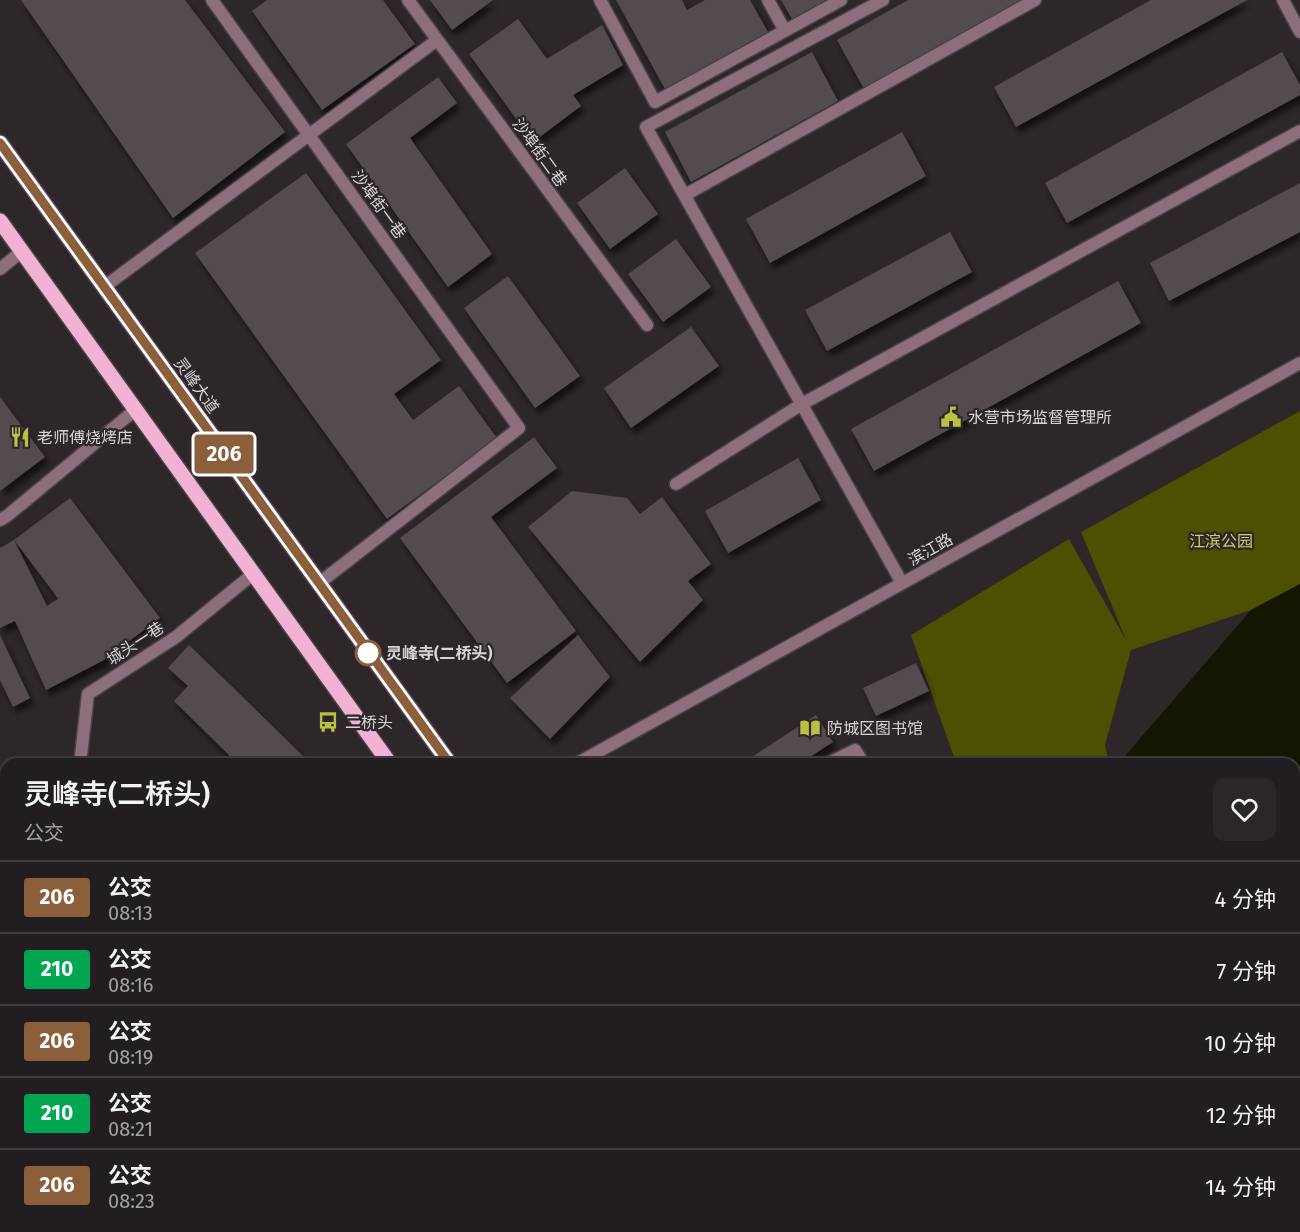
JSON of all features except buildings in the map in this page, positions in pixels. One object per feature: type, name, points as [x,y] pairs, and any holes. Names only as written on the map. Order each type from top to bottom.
[{"type":"main road","name":"灵峰大道","points":[[0,143],[446,758]]},
{"type":"main road","points":[[0,221],[386,758]]},
{"type":"street","name":"沙埠街一巷","points":[[212,0],[519,428],[318,584]]},
{"type":"street","name":"沙埠街二巷","points":[[408,0],[647,325]]},
{"type":"street","points":[[600,0],[655,102],[841,0]]},
{"type":"street","points":[[768,0],[785,31]]},
{"type":"street","points":[[883,0],[646,127],[902,583]]},
{"type":"street","points":[[685,195],[1035,0]]},
{"type":"street","points":[[1283,0],[1300,32]]},
{"type":"street","points":[[104,287],[437,40]]},
{"type":"street","points":[[676,484],[802,404],[1300,131]]},
{"type":"street","points":[[0,269],[21,252]]},
{"type":"street","name":"滨江路","points":[[587,758],[1300,363]]},
{"type":"street","points":[[0,519],[7,516],[135,410]]},
{"type":"street","name":"城头一巷","points":[[81,758],[88,694],[176,637],[253,574]]},
{"type":"street","points":[[839,758],[855,750],[860,758]]},
{"type":"green space","name":"江滨公园","points":[[1300,411],[1300,584],[1251,610],[1131,650],[1105,745],[1108,758],[954,758],[911,635],[1069,539],[1127,642],[1081,532]]},
{"type":"shaded area","points":[[1300,584],[1300,758],[1123,758],[1251,610]]},
{"type":"bus line","name":"206","points":[[0,143],[446,758]]},
{"type":"place","name":"水营市场监督管理所","points":[[951,417]]},
{"type":"place","name":"老师傅烧烤店","points":[[20,437]]},
{"type":"place","name":"灵峰寺(二桥头)","points":[[368,653]]},
{"type":"place","name":"二桥头","points":[[328,722]]},
{"type":"place","name":"防城区图书馆","points":[[810,728]]}]
